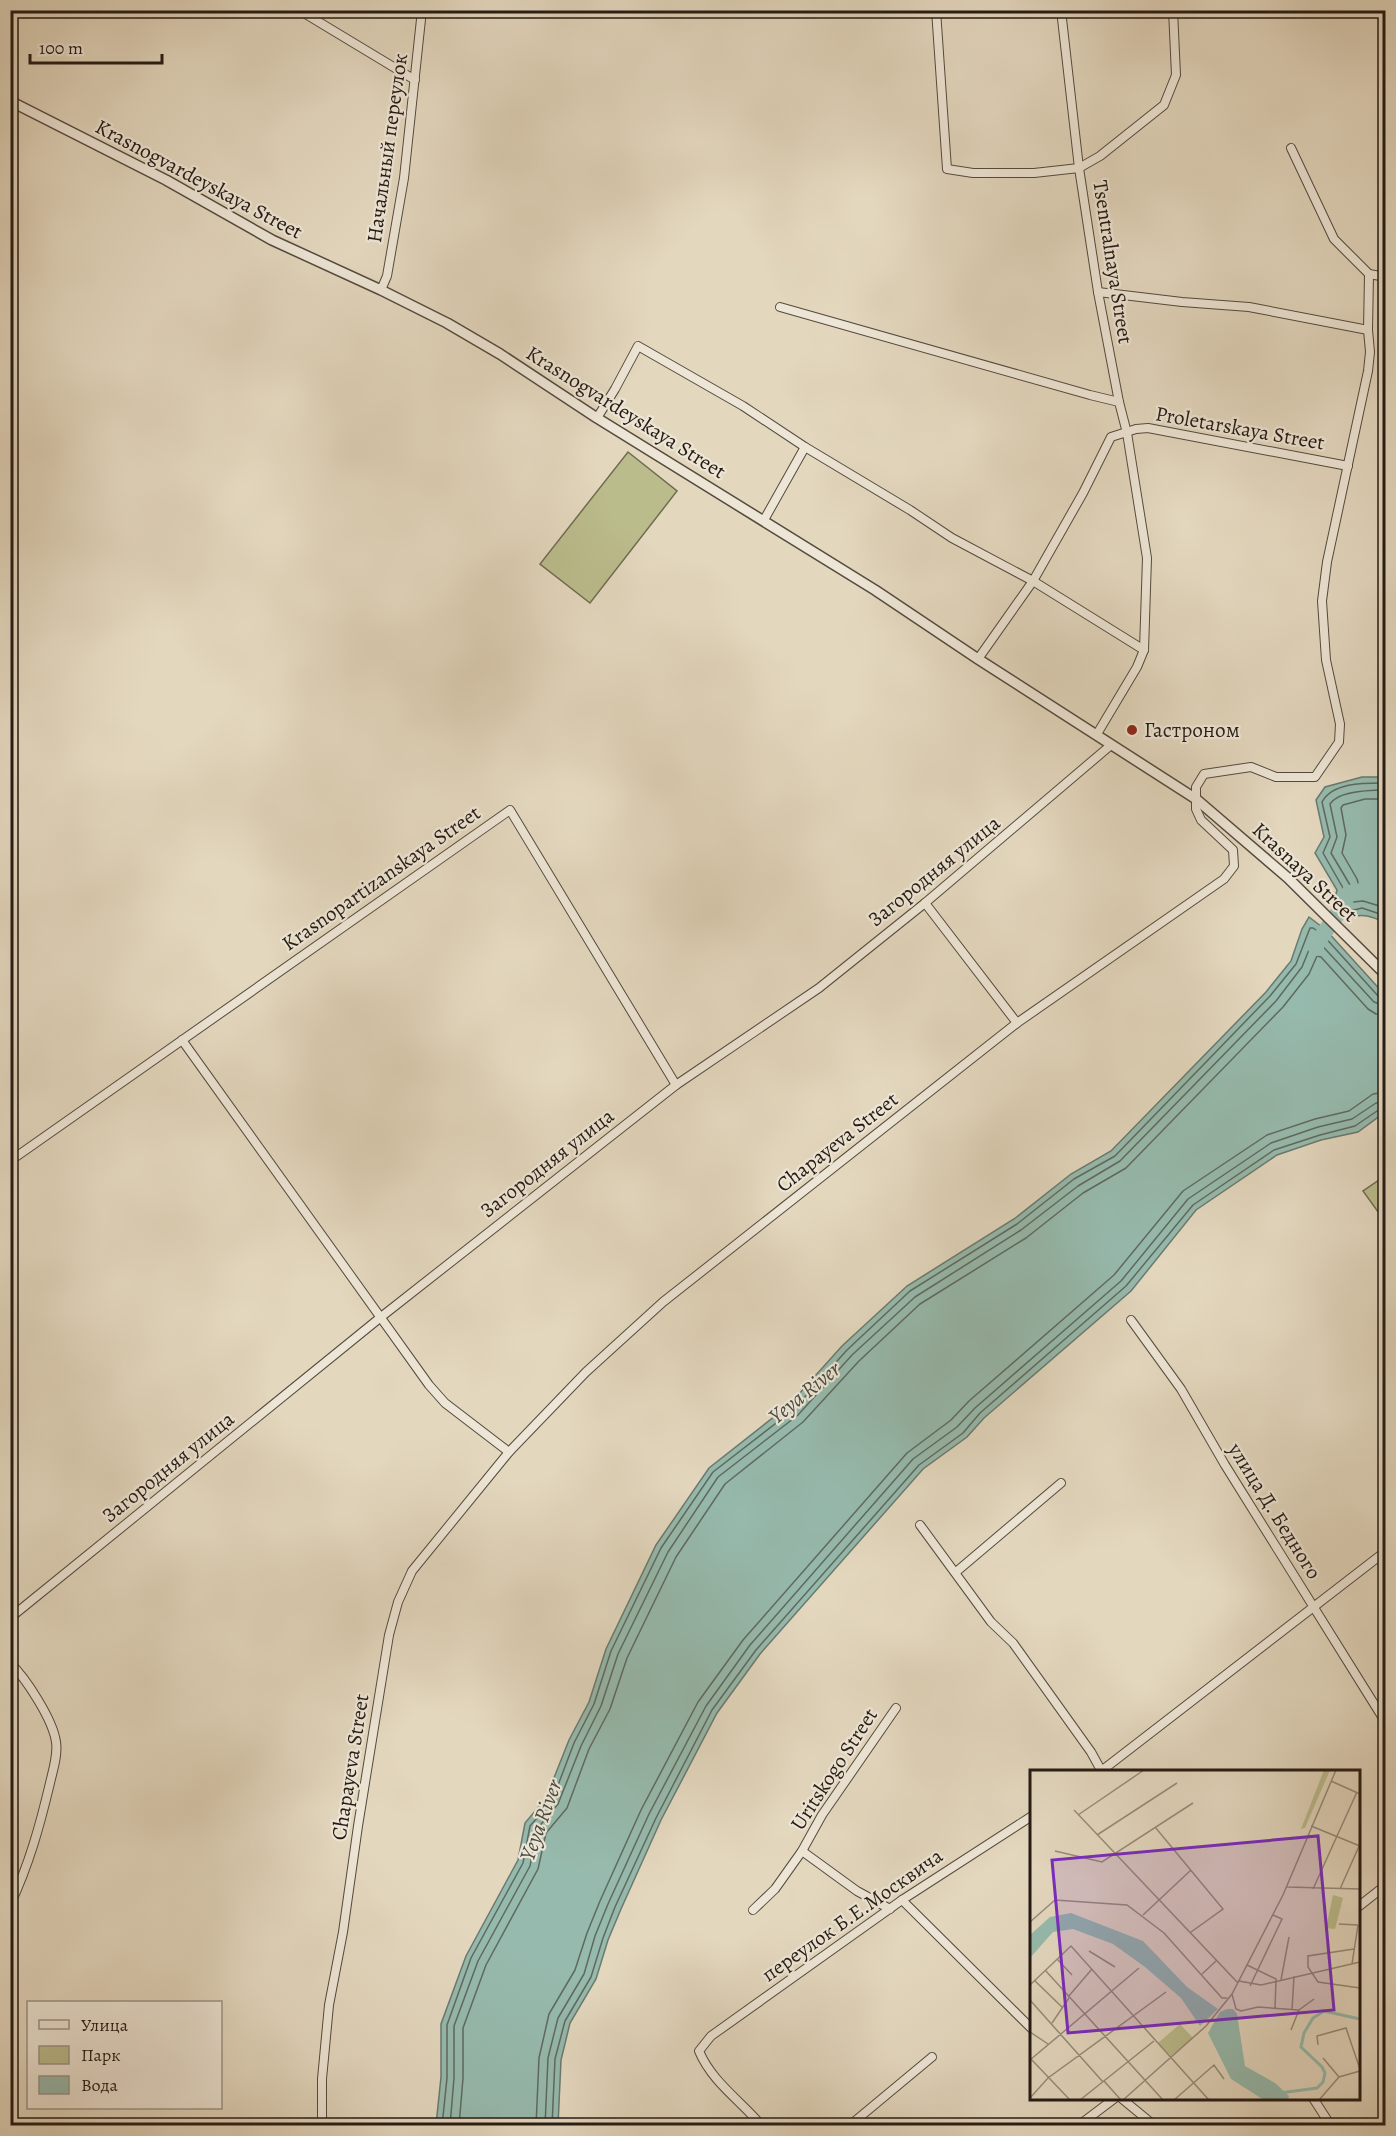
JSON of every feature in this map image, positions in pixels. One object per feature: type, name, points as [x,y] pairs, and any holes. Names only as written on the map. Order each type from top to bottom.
[{"type":"street","points":[[299,10],[415,80]]},
{"type":"street","name":"Начальный переулок","points":[[381,290],[387,276],[404,178],[422,10]]},
{"type":"street","name":"Tsentralnaya Street","points":[[936,10],[947,169],[994,174],[1034,173],[1079,168],[1098,292],[1127,433],[1147,558],[1144,650],[1137,667],[1097,734]]},
{"type":"street","points":[[1061,10],[1079,168],[1100,156],[1164,105],[1176,75],[1173,10]]},
{"type":"street","name":"Krasnogvardeyskaya Street","points":[[10,102],[166,180],[272,240],[381,290],[500,354],[597,418],[876,590],[978,659],[1196,799]]},
{"type":"street","points":[[1292,148],[1302,174],[1334,238],[1369,274],[1386,277]]},
{"type":"street","name":"Proletarskaya Street","points":[[1196,799],[1196,786],[1204,774],[1251,767],[1276,777],[1315,777],[1339,742],[1340,724],[1326,660],[1322,601],[1327,562],[1368,371],[1370,352],[1369,274]]},
{"type":"street","points":[[1098,292],[1249,307],[1368,330]]},
{"type":"street","points":[[780,307],[1119,402]]},
{"type":"street","points":[[597,418],[638,346],[742,406],[952,538],[1033,581],[1144,650]]},
{"type":"street","name":"Proletarskaya Street","points":[[1127,433],[1136,429],[1148,428],[1348,466]]},
{"type":"street","points":[[978,659],[1033,581],[1083,493],[1111,437],[1127,433]]},
{"type":"street","points":[[764,520],[805,447]]},
{"type":"street","name":"Загородняя улица","points":[[10,1618],[381,1317],[676,1085],[819,988],[925,903],[1112,744]]},
{"type":"street","name":"Krasnaya Street","points":[[1196,799],[1288,878],[1386,975]]},
{"type":"street","name":"Chapayeva Street","points":[[322,2126],[322,2079],[329,2005],[343,1932],[358,1826],[389,1635],[398,1602],[412,1571],[509,1452],[586,1372],[663,1302],[1017,1023],[1224,879],[1234,866],[1233,850],[1201,820],[1196,808],[1196,799]]},
{"type":"street","name":"Krasnopartizanskaya Street","points":[[10,1161],[510,810],[676,1085]]},
{"type":"street","points":[[925,903],[1017,1023]]},
{"type":"street","points":[[182,1040],[429,1384],[445,1403],[509,1452]]},
{"type":"street","name":"улица Д. Бедного","points":[[1131,1320],[1181,1389],[1386,1724]]},
{"type":"street","points":[[956,1572],[1061,1484]]},
{"type":"street","points":[[920,1525],[991,1622],[1013,1643],[1091,1752],[1100,1770]]},
{"type":"street","points":[[1102,1770],[1386,1551]]},
{"type":"street","points":[[10,1663],[21,1673],[44,1712],[56,1742],[56,1759],[29,1862],[10,1905]]},
{"type":"street","name":"Uritskogo Street","points":[[753,1910],[775,1889],[802,1851],[822,1815],[896,1708]]},
{"type":"street","name":"переулок Б.Е.Москвича","points":[[762,2126],[705,2066],[699,2051],[711,2036],[902,1900],[1030,1817]]},
{"type":"street","name":"Uritskogo Street","points":[[802,1851],[857,1891],[890,1909]]},
{"type":"street","points":[[1360,1905],[1386,1886]]},
{"type":"street","points":[[902,1900],[1030,2027]]},
{"type":"street","points":[[849,2126],[932,2057]]},
{"type":"street","points":[[1123,2100],[1155,2126]]},
{"type":"street","points":[[1314,2100],[1331,2126]]},
{"type":"street","points":[[1078,2126],[1104,2101]]},
{"type":"green space","points":[[628,452],[677,491],[590,603],[540,564]]},
{"type":"green space","points":[[1385,1176],[1385,1213],[1381,1216],[1363,1191]]},
{"type":"water","points":[[1362,777],[1385,777],[1385,923],[1367,916],[1348,918],[1333,905],[1337,890],[1315,853],[1324,837],[1316,800],[1325,787]]},
{"type":"water","points":[[1309,917],[1326,930],[1385,995],[1385,1112],[1358,1132],[1321,1140],[1277,1155],[1196,1210],[1131,1291],[984,1418],[967,1437],[923,1469],[760,1654],[717,1713],[661,1820],[608,1940],[596,1979],[570,2023],[561,2060],[558,2125],[436,2125],[441,2077],[441,2024],[466,1956],[518,1860],[525,1823],[546,1798],[569,1740],[589,1702],[606,1649],[656,1545],[709,1468],[789,1405],[842,1346],[907,1286],[1014,1219],[1071,1174],[1111,1151],[1266,992],[1291,961],[1302,929]]},
{"type":"waterway","name":"Yeya River","points":[[1316,948],[1349,893],[1386,887]]},
{"type":"place","name":"Гастроном","points":[[1132,730]]}]
